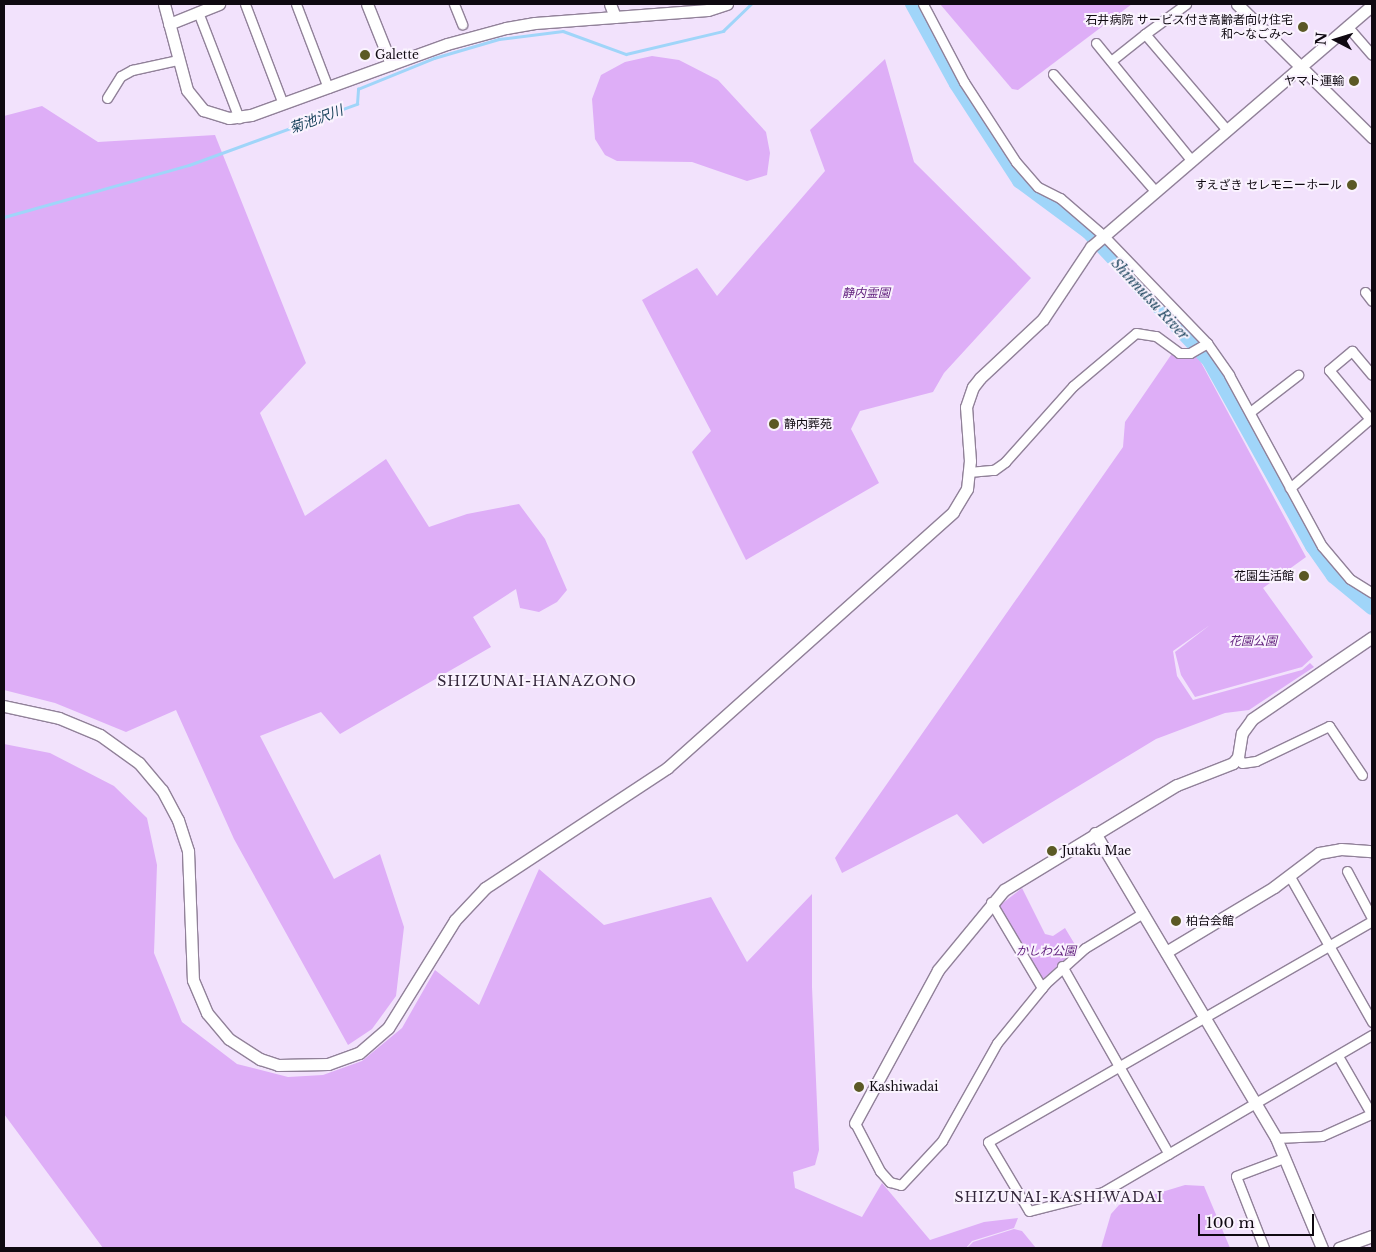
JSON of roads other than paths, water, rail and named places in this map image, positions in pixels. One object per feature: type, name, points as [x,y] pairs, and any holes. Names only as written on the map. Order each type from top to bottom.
[{"type":"street","points":[[164,4],[186,90],[198,106],[215,115],[239,118],[283,104],[391,64],[506,28],[708,10],[727,4]]},
{"type":"street","points":[[168,24],[219,4]]},
{"type":"street","points":[[245,4],[283,104]]},
{"type":"street","points":[[296,4],[328,88]]},
{"type":"street","points":[[367,4],[391,64]]},
{"type":"street","points":[[454,4],[462,24]]},
{"type":"street","points":[[610,4],[615,17]]},
{"type":"street","points":[[923,4],[964,82],[1016,162],[1038,186],[1060,198],[1102,237],[1205,344],[1250,412],[1290,488],[1335,564],[1372,593]]},
{"type":"street","points":[[1111,61],[1186,4]]},
{"type":"street","points":[[1237,4],[1372,137]]},
{"type":"street","points":[[4,706],[59,718],[100,735],[120,746],[151,775],[171,805],[188,851],[192,897],[190,960],[199,998],[207,1013],[229,1039],[260,1059],[298,1066],[328,1064],[359,1053],[388,1028],[455,920],[485,888],[667,768],[719,724],[953,512],[964,498],[969,472],[965,419],[972,387],[1043,319],[1091,247],[1372,5]]},
{"type":"street","points":[[198,12],[239,118]]},
{"type":"street","points":[[1347,26],[1372,55]]},
{"type":"street","points":[[1145,34],[1227,130]]},
{"type":"street","points":[[1096,44],[1191,160]]},
{"type":"street","points":[[107,98],[121,76],[132,70],[177,60]]},
{"type":"street","points":[[1054,74],[1155,192]]},
{"type":"street","points":[[1365,292],[1372,301]]},
{"type":"street","points":[[969,472],[994,470],[1005,462],[1073,386],[1136,333],[1147,332],[1179,353],[1190,353],[1205,344]]},
{"type":"street","points":[[1290,488],[1371,418],[1329,370],[1352,351],[1372,375]]},
{"type":"street","points":[[1250,412],[1298,374]]},
{"type":"street","points":[[1143,913],[1062,966],[996,1043],[942,1141],[901,1185],[890,1182],[880,1171],[855,1122],[938,970],[991,902],[1017,879],[1177,785],[1233,763],[1238,757],[1242,733],[1252,719],[1372,637]]},
{"type":"street","points":[[1238,757],[1242,763],[1256,761],[1329,726],[1362,775]]},
{"type":"street","points":[[1095,833],[1276,1138],[1322,1248]]},
{"type":"street","points":[[1166,952],[1289,875],[1318,852],[1341,849],[1372,851]]},
{"type":"street","points":[[1347,871],[1372,920],[988,1142],[1024,1207],[1029,1211],[1103,1192],[1372,1035]]},
{"type":"street","points":[[1289,875],[1372,1022]]},
{"type":"street","points":[[991,902],[1042,988]]},
{"type":"street","points":[[1062,966],[1169,1154]]},
{"type":"street","points":[[1276,1138],[1322,1136],[1372,1114],[1338,1056]]},
{"type":"street","points":[[1264,1248],[1236,1176],[1284,1158]]},
{"type":"street","points":[[1339,1248],[1372,1236]]},
{"type":"waterway","name":"菊池沢川","points":[[4,217],[189,165],[357,104],[358,89],[434,58],[499,39],[563,31],[626,54],[723,31],[751,4]]},
{"type":"waterway","name":"Shinnutsu River","points":[[912,4],[956,84],[1019,181],[1088,232],[1209,361],[1312,546],[1333,576],[1372,608]]},
{"type":"place","name":"石井病院 サービス付き高齢者向け住宅 和～なごみ～","points":[[1303,27]]},
{"type":"place","name":"Galette","points":[[365,55]]},
{"type":"place","name":"ヤマト運輸","points":[[1354,81]]},
{"type":"place","name":"すえざき セレモニーホール","points":[[1352,185]]},
{"type":"place","name":"静内葬苑","points":[[774,424]]},
{"type":"place","name":"花園生活館","points":[[1304,576]]},
{"type":"place","name":"Jutaku Mae","points":[[1052,851]]},
{"type":"place","name":"柏台会館","points":[[1176,921]]},
{"type":"place","name":"Kashiwadai","points":[[859,1087]]},
{"type":"district","name":"SHIZUNAI-HANAZONO","points":[[537,681]]},
{"type":"district","name":"SHIZUNAI-KASHIWADAI","points":[[1059,1197]]},
{"type":"park label","name":"静内霊園","points":[[866,293]]},
{"type":"park label","name":"花園公園","points":[[1253,641]]},
{"type":"park label","name":"かしわ公園","points":[[1046,951]]}]
